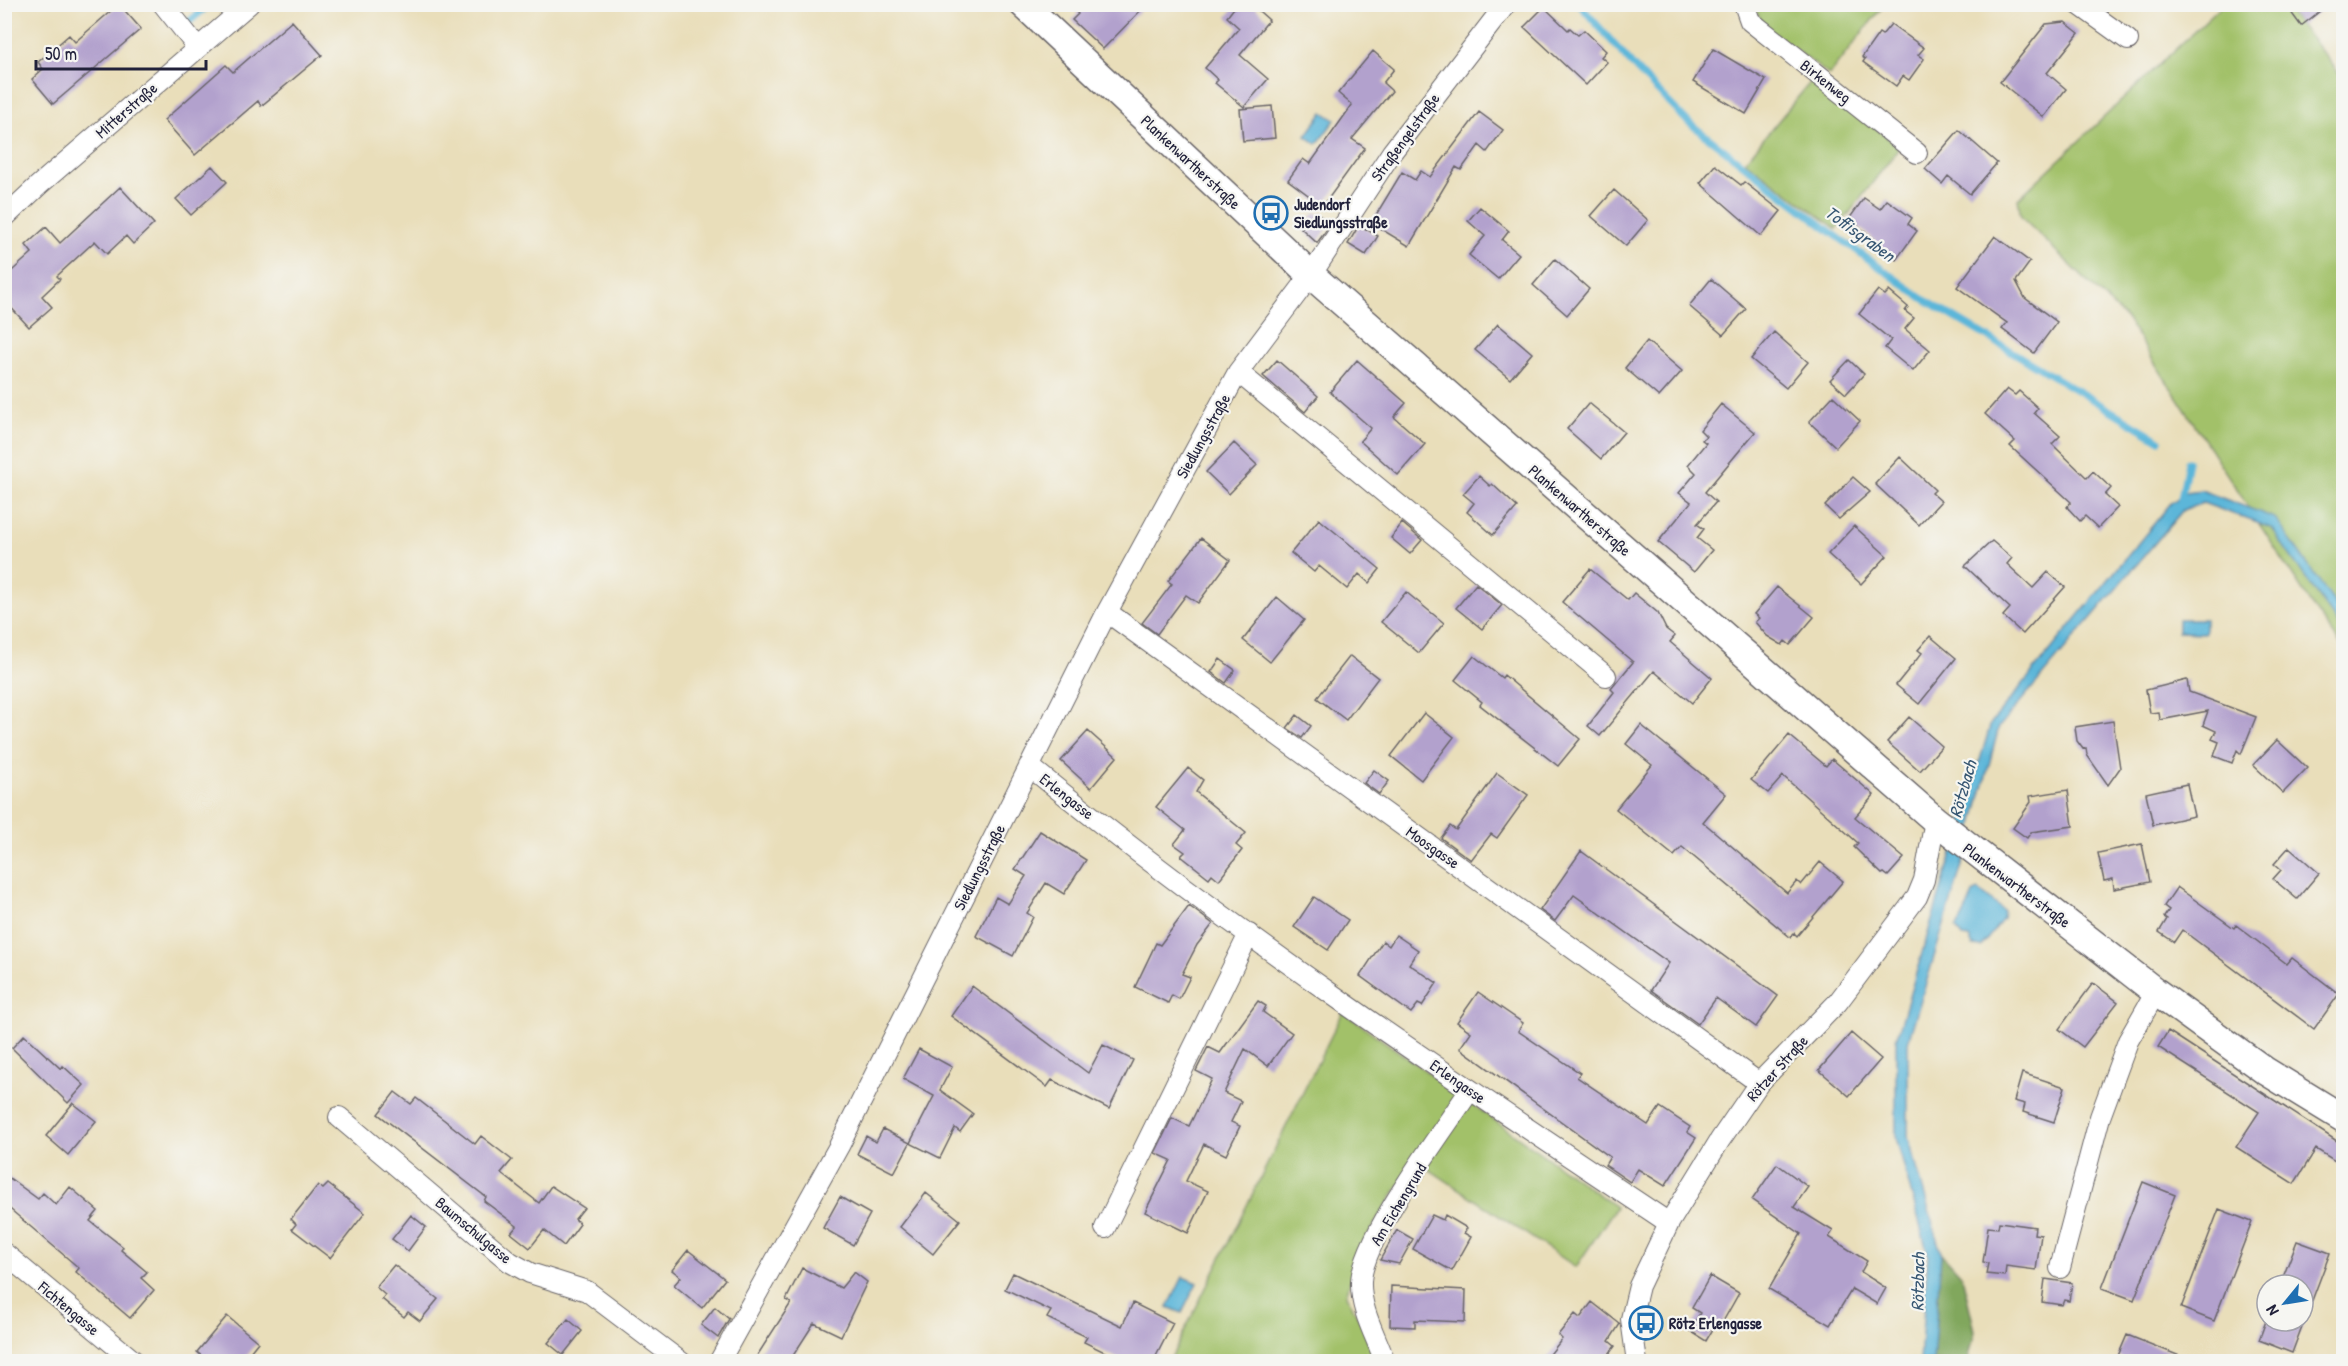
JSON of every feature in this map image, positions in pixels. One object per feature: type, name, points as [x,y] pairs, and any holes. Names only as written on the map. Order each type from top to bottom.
[{"type":"main road","name":"Plankenwartherstraße","points":[[1033,8],[1311,275],[1942,826],[2156,992],[2264,1070],[2343,1119]]},
{"type":"street","points":[[163,4],[198,48]]},
{"type":"street","name":"Mitterstraße","points":[[4,218],[249,4]]},
{"type":"street","name":"Birkenweg","points":[[1744,4],[1750,21],[1917,153]]},
{"type":"street","points":[[2078,4],[2128,40]]},
{"type":"street","name":"Straßengelstraße","points":[[1311,275],[1392,152],[1495,9]]},
{"type":"street","name":"Siedlungsstraße","points":[[719,1362],[839,1146],[1107,612],[1238,372],[1311,275]]},
{"type":"street","name":"Siedlungsstraße","points":[[1238,372],[1606,676]]},
{"type":"street","name":"Moosgasse","points":[[1107,612],[1759,1083]]},
{"type":"street","name":"Erlengasse","points":[[1029,766],[1250,934],[1470,1090],[1669,1223]]},
{"type":"street","name":"Rötzer Straße","points":[[1637,1362],[1631,1319],[1639,1286],[1669,1223],[1720,1140],[1759,1083],[1838,1002],[1917,897],[1942,826]]},
{"type":"street","points":[[1105,1228],[1250,934]]},
{"type":"street","points":[[2060,1268],[2100,1117],[2128,1041],[2156,992]]},
{"type":"street","name":"Am Eichengrund","points":[[1384,1362],[1364,1308],[1361,1282],[1363,1269],[1382,1226],[1470,1090]]},
{"type":"street","name":"Baumschulgasse","points":[[339,1117],[510,1262],[530,1273],[587,1291],[681,1362]]},
{"type":"street","name":"Fichtengasse","points":[[4,1253],[135,1362]]},
{"type":"green space","points":[[1753,4],[1884,5],[1829,75],[1763,25]]},
{"type":"green space","points":[[2222,5],[2284,5],[2343,78],[2343,648],[2315,610],[2127,320],[2021,217],[2018,199]]},
{"type":"green space","points":[[1813,79],[1900,147],[1837,229],[1745,161]]},
{"type":"green space","points":[[1343,1012],[1616,1207],[1576,1267],[1415,1160],[1362,1245],[1346,1295],[1382,1361],[1169,1362]]},
{"type":"green space","points":[[1941,1253],[1962,1276],[1975,1331],[1968,1361],[1933,1361]]},
{"type":"water","points":[[1323,112],[1335,120],[1317,144],[1306,136]]},
{"type":"water","points":[[2201,490],[2275,518],[2343,615],[2343,631],[2271,528],[2203,503],[2183,510],[1999,727],[1964,859],[1908,1042],[1908,1136],[1941,1253],[1933,1361],[1920,1361],[1928,1254],[1896,1138],[1896,1040],[1991,723],[2171,503],[2186,492]]},
{"type":"water","points":[[2178,619],[2205,619],[2205,633],[2178,632]]},
{"type":"water","points":[[1979,890],[2004,911],[2003,919],[1981,947],[1973,946],[1969,938],[1962,937],[1956,928],[1974,892]]},
{"type":"water","points":[[1183,1277],[1197,1283],[1182,1313],[1168,1307]]},
{"type":"building","points":[[119,4],[141,29],[53,104],[32,79],[43,69],[38,62],[69,35],[75,42]]},
{"type":"building","points":[[1070,4],[1147,4],[1103,49],[1072,20],[1078,14]]},
{"type":"building","points":[[1237,4],[1251,4],[1269,20],[1240,55],[1268,79],[1244,107],[1215,83],[1218,80],[1205,68],[1239,28],[1227,17]]},
{"type":"building","points":[[2285,4],[2329,4],[2301,26]]},
{"type":"building","points":[[1544,7],[1568,30],[1570,28],[1578,35],[1584,30],[1606,51],[1601,57],[1607,62],[1586,85],[1524,27]]},
{"type":"building","points":[[292,21],[322,55],[261,106],[258,101],[195,155],[164,120],[226,65],[233,72]]},
{"type":"building","points":[[2065,22],[2079,33],[2047,73],[2066,89],[2044,117],[2000,82],[2046,24]]},
{"type":"building","points":[[1891,24],[1924,48],[1918,55],[1924,59],[1909,80],[1903,76],[1896,86],[1863,62],[1865,59],[1862,57],[1879,33],[1882,35]]},
{"type":"building","points":[[1713,49],[1766,80],[1746,114],[1693,82]]},
{"type":"building","points":[[1373,51],[1394,69],[1383,83],[1392,91],[1352,139],[1365,148],[1323,206],[1288,180],[1303,159],[1310,164],[1352,105],[1338,93]]},
{"type":"building","points":[[1272,106],[1275,138],[1243,141],[1240,109]]},
{"type":"building","points":[[1479,112],[1503,130],[1487,152],[1479,145],[1461,170],[1456,167],[1409,246],[1371,223],[1402,172],[1415,180],[1421,171],[1430,177]]},
{"type":"building","points":[[1959,130],[1997,163],[1970,194],[1948,176],[1942,184],[1925,169]]},
{"type":"building","points":[[1715,165],[1741,185],[1744,182],[1781,211],[1761,236],[1700,183]]},
{"type":"building","points":[[212,166],[227,182],[191,215],[176,199]]},
{"type":"building","points":[[120,187],[154,224],[133,244],[126,236],[107,254],[95,241],[57,276],[60,279],[42,296],[52,307],[29,327],[4,300],[4,278],[32,253],[26,245],[46,227],[60,243]]},
{"type":"building","points":[[1614,190],[1648,220],[1626,246],[1591,216]]},
{"type":"building","points":[[1864,198],[1880,209],[1887,200],[1912,218],[1908,224],[1917,231],[1896,260],[1849,219]]},
{"type":"building","points":[[1480,207],[1509,231],[1502,240],[1519,254],[1498,279],[1469,255],[1485,236],[1468,221]]},
{"type":"building","points":[[1316,212],[1330,225],[1317,243],[1301,228]]},
{"type":"building","points":[[1359,225],[1378,236],[1366,255],[1348,244]]},
{"type":"building","points":[[1995,236],[2030,262],[2016,281],[2025,298],[2057,322],[2034,353],[2002,329],[2007,323],[1957,287]]},
{"type":"building","points":[[1555,259],[1589,289],[1567,315],[1533,285]]},
{"type":"building","points":[[1711,279],[1746,309],[1723,335],[1689,306]]},
{"type":"building","points":[[1878,290],[1885,295],[1889,291],[1908,307],[1905,311],[1914,318],[1905,329],[1930,350],[1913,371],[1885,348],[1891,340],[1859,314]]},
{"type":"building","points":[[1498,324],[1532,353],[1510,379],[1475,350]]},
{"type":"building","points":[[1774,332],[1808,362],[1786,388],[1751,359]]},
{"type":"building","points":[[1647,341],[1682,371],[1659,397],[1625,368]]},
{"type":"building","points":[[1277,360],[1318,396],[1305,412],[1263,376]]},
{"type":"building","points":[[1357,360],[1406,403],[1394,417],[1425,444],[1398,475],[1360,441],[1371,428],[1330,392]]},
{"type":"building","points":[[1849,360],[1864,374],[1846,394],[1830,380]]},
{"type":"building","points":[[2007,389],[2015,395],[2019,391],[2038,408],[2034,413],[2060,436],[2052,444],[2087,478],[2093,471],[2111,488],[2105,495],[2118,507],[2098,528],[2085,516],[2080,521],[2067,507],[2071,502],[2010,446],[2015,441],[1985,414]]},
{"type":"building","points":[[1833,396],[1860,421],[1836,447],[1809,422]]},
{"type":"building","points":[[1589,403],[1624,432],[1601,459],[1567,429]]},
{"type":"building","points":[[1721,404],[1755,432],[1705,492],[1716,502],[1697,524],[1704,529],[1697,538],[1712,550],[1694,572],[1658,542],[1691,502],[1679,493],[1696,473],[1688,465],[1706,443],[1702,440],[1706,436],[1700,430]]},
{"type":"building","points":[[1234,443],[1257,465],[1229,494],[1206,472]]},
{"type":"building","points":[[1900,457],[1935,490],[1932,493],[1941,501],[1919,525],[1875,484]]},
{"type":"building","points":[[1479,476],[1490,486],[1492,484],[1517,507],[1493,535],[1467,512],[1474,503],[1463,494]]},
{"type":"building","points":[[1853,477],[1870,492],[1839,519],[1825,506]]},
{"type":"building","points":[[1319,519],[1380,569],[1369,583],[1359,574],[1347,589],[1319,566],[1314,572],[1291,553]]},
{"type":"building","points":[[1402,523],[1422,540],[1410,554],[1391,538]]},
{"type":"building","points":[[1854,526],[1887,556],[1861,584],[1828,554]]},
{"type":"building","points":[[1201,538],[1230,560],[1198,603],[1186,595],[1157,634],[1142,623],[1172,584],[1168,581]]},
{"type":"building","points":[[1992,541],[2012,558],[2007,564],[2033,588],[2048,572],[2065,587],[2023,634],[2003,616],[2010,608],[1965,566]]},
{"type":"building","points":[[1590,569],[1628,600],[1634,593],[1658,613],[1666,629],[1675,636],[1670,642],[1712,678],[1692,703],[1654,671],[1600,736],[1588,726],[1614,692],[1611,689],[1633,662],[1562,602]]},
{"type":"building","points":[[1476,584],[1502,605],[1482,629],[1456,608]]},
{"type":"building","points":[[1777,587],[1814,617],[1790,645],[1785,641],[1782,645],[1767,636],[1755,622],[1759,618],[1754,614]]},
{"type":"building","points":[[1406,592],[1444,623],[1419,653],[1381,622]]},
{"type":"building","points":[[1277,597],[1304,620],[1270,662],[1243,640]]},
{"type":"building","points":[[1930,636],[1956,658],[1919,704],[1896,685],[1922,653],[1918,650]]},
{"type":"building","points":[[1350,656],[1378,678],[1346,720],[1317,698]]},
{"type":"building","points":[[1474,656],[1502,678],[1504,675],[1580,739],[1558,766],[1480,705],[1482,702],[1455,680]]},
{"type":"building","points":[[1220,659],[1235,670],[1226,683],[1211,672]]},
{"type":"building","points":[[2187,680],[2189,692],[2256,717],[2241,754],[2237,750],[2232,763],[2214,756],[2219,742],[2212,739],[2216,731],[2203,725],[2208,711],[2160,720],[2159,712],[2150,713],[2146,690]]},
{"type":"building","points":[[1424,713],[1454,737],[1421,780],[1391,756]]},
{"type":"building","points":[[1297,715],[1311,726],[1302,738],[1287,728]]},
{"type":"building","points":[[1909,717],[1942,746],[1920,771],[1887,742]]},
{"type":"building","points":[[2113,721],[2120,768],[2108,785],[2087,755],[2086,748],[2083,749],[2077,741],[2075,727]]},
{"type":"building","points":[[1641,725],[1726,794],[1703,822],[1787,893],[1797,881],[1801,885],[1820,862],[1843,881],[1797,936],[1794,933],[1790,937],[1682,847],[1674,856],[1616,809],[1652,765],[1626,744]]},
{"type":"building","points":[[1088,731],[1117,757],[1091,788],[1061,761]]},
{"type":"building","points":[[1789,735],[1826,766],[1832,759],[1874,795],[1855,817],[1904,858],[1888,876],[1882,874],[1854,847],[1858,843],[1783,776],[1768,793],[1751,780]]},
{"type":"building","points":[[2277,740],[2307,768],[2283,793],[2253,765]]},
{"type":"building","points":[[1188,768],[1203,780],[1196,792],[1246,833],[1236,845],[1242,850],[1219,880],[1212,874],[1209,878],[1181,856],[1185,852],[1174,844],[1185,830],[1156,807]]},
{"type":"building","points":[[1374,770],[1389,781],[1379,794],[1364,783]]},
{"type":"building","points":[[1497,773],[1528,795],[1497,838],[1491,834],[1471,860],[1441,838],[1450,826],[1456,830]]},
{"type":"building","points":[[2187,784],[2194,816],[2153,825],[2146,793]]},
{"type":"building","points":[[2068,790],[2073,826],[2031,832],[2027,838],[2013,828],[2031,802],[2030,796]]},
{"type":"building","points":[[1040,831],[1086,860],[1064,894],[1046,883],[1027,913],[1033,917],[1013,956],[976,936],[996,897],[1008,904],[1026,876],[1015,869]]},
{"type":"building","points":[[2142,844],[2150,882],[2114,889],[2113,879],[2104,881],[2098,853]]},
{"type":"building","points":[[2289,847],[2319,873],[2297,899],[2273,879],[2281,870],[2274,864]]},
{"type":"building","points":[[1581,851],[1778,996],[1756,1027],[1716,998],[1698,1024],[1651,990],[1669,963],[1574,895],[1555,921],[1540,910]]},
{"type":"building","points":[[2177,887],[2234,928],[2236,925],[2287,964],[2292,958],[2339,994],[2314,1029],[2182,930],[2174,942],[2159,932],[2167,919],[2164,917],[2169,910],[2164,906]]},
{"type":"building","points":[[1314,897],[1348,920],[1328,950],[1294,927]]},
{"type":"building","points":[[1189,906],[1213,924],[1197,945],[1182,974],[1190,977],[1179,999],[1172,995],[1168,1003],[1135,987],[1156,943],[1160,945]]},
{"type":"building","points":[[1396,935],[1418,950],[1409,964],[1437,983],[1422,1006],[1418,1004],[1411,1013],[1360,976],[1383,941],[1389,946]]},
{"type":"building","points":[[2093,983],[2118,1002],[2083,1047],[2059,1029]]},
{"type":"building","points":[[972,986],[1088,1073],[1103,1045],[1133,1060],[1109,1109],[1052,1080],[1047,1087],[951,1016]]},
{"type":"building","points":[[1478,992],[1523,1023],[1518,1031],[1580,1073],[1577,1077],[1648,1125],[1660,1107],[1690,1127],[1687,1132],[1696,1138],[1665,1186],[1638,1169],[1630,1182],[1605,1165],[1610,1157],[1460,1048],[1471,1032],[1457,1022]]},
{"type":"building","points":[[1258,1001],[1266,1006],[1263,1012],[1292,1033],[1268,1066],[1245,1049],[1224,1093],[1241,1101],[1231,1122],[1240,1126],[1226,1155],[1204,1144],[1186,1181],[1208,1191],[1188,1233],[1145,1212],[1171,1160],[1155,1153],[1172,1118],[1189,1126],[1212,1079],[1196,1071],[1208,1047],[1220,1053]]},
{"type":"building","points":[[2168,1031],[2343,1145],[2343,1166],[2316,1149],[2294,1184],[2236,1147],[2259,1112],[2158,1047]]},
{"type":"building","points":[[1851,1033],[1881,1059],[1849,1096],[1819,1070]]},
{"type":"building","points":[[24,1035],[61,1069],[63,1066],[84,1085],[68,1103],[12,1048]]},
{"type":"building","points":[[919,1049],[952,1067],[940,1090],[973,1114],[960,1132],[955,1128],[940,1158],[910,1143],[934,1096],[903,1079]]},
{"type":"building","points":[[2022,1073],[2065,1087],[2054,1122],[2023,1112],[2025,1104],[2014,1101]]},
{"type":"building","points":[[395,1092],[411,1104],[416,1098],[475,1144],[481,1136],[512,1160],[501,1173],[539,1203],[551,1186],[584,1208],[575,1219],[580,1224],[564,1246],[544,1230],[530,1248],[511,1233],[517,1226],[484,1201],[486,1197],[378,1114]]},
{"type":"building","points":[[73,1103],[96,1121],[68,1155],[46,1136]]},
{"type":"building","points":[[883,1129],[910,1143],[894,1173],[857,1154],[866,1136],[876,1142]]},
{"type":"building","points":[[1777,1164],[1808,1187],[1794,1207],[1833,1231],[1829,1237],[1867,1261],[1861,1272],[1886,1288],[1877,1304],[1852,1289],[1830,1325],[1769,1289],[1801,1234],[1752,1200]]},
{"type":"building","points":[[4,1174],[38,1199],[43,1193],[56,1205],[70,1187],[98,1211],[90,1221],[123,1247],[121,1250],[147,1272],[141,1278],[154,1290],[130,1318],[76,1272],[79,1268],[4,1204]]},
{"type":"building","points":[[2143,1182],[2175,1195],[2134,1300],[2102,1288]]},
{"type":"building","points":[[328,1184],[365,1213],[330,1258],[292,1229],[296,1224],[291,1219],[318,1185],[323,1189]]},
{"type":"building","points":[[926,1193],[960,1220],[933,1254],[900,1227]]},
{"type":"building","points":[[840,1197],[870,1214],[853,1245],[823,1228]]},
{"type":"building","points":[[2219,1209],[2252,1222],[2214,1321],[2181,1308]]},
{"type":"building","points":[[411,1215],[426,1227],[408,1251],[392,1239]]},
{"type":"building","points":[[1432,1215],[1443,1220],[1445,1215],[1467,1228],[1464,1233],[1471,1237],[1452,1271],[1413,1249]]},
{"type":"building","points":[[1999,1222],[2035,1227],[2034,1234],[2041,1235],[2036,1270],[2006,1266],[2005,1276],[1986,1274],[1988,1263],[1983,1262],[1988,1227],[1998,1228]]},
{"type":"building","points":[[1397,1230],[1413,1239],[1399,1264],[1380,1260]]},
{"type":"building","points":[[2297,1241],[2330,1253],[2315,1293],[2315,1273],[2285,1273]]},
{"type":"building","points":[[688,1250],[725,1279],[702,1308],[674,1285],[681,1277],[672,1270]]},
{"type":"building","points":[[394,1265],[438,1299],[420,1321],[408,1312],[404,1317],[382,1299],[385,1295],[376,1287]]},
{"type":"building","points":[[802,1268],[841,1288],[854,1272],[867,1282],[841,1336],[814,1323],[789,1362],[753,1362],[791,1303],[786,1300]]},
{"type":"building","points":[[1013,1273],[1122,1326],[1133,1303],[1173,1323],[1153,1362],[1125,1362],[1084,1342],[1087,1337],[1047,1318],[1051,1311],[1005,1289]]},
{"type":"building","points":[[1710,1276],[1739,1293],[1721,1325],[1717,1322],[1706,1341],[1690,1331],[1700,1313],[1692,1308]]},
{"type":"building","points":[[2045,1279],[2072,1283],[2069,1301],[2064,1300],[2062,1305],[2042,1302]]},
{"type":"building","points":[[1391,1286],[1466,1290],[1465,1322],[1415,1320],[1415,1327],[1390,1326]]},
{"type":"building","points":[[1592,1302],[1620,1324],[1609,1341],[1615,1346],[1603,1362],[1544,1362],[1562,1339],[1558,1335],[1575,1314],[1580,1318]]},
{"type":"building","points":[[715,1307],[729,1319],[718,1338],[701,1325]]},
{"type":"building","points":[[227,1316],[258,1342],[242,1362],[209,1362],[197,1352]]},
{"type":"building","points":[[568,1319],[582,1331],[563,1355],[548,1343]]},
{"type":"building","points":[[2262,1333],[2300,1333],[2292,1353],[2259,1340]]},
{"type":"building","points":[[2127,1335],[2190,1360],[2190,1362],[2130,1362],[2118,1356]]},
{"type":"waterway","points":[[184,26],[210,4]]},
{"type":"waterway","name":"Toffisgraben","points":[[1579,4],[1636,69],[1688,122],[1831,232],[1922,298],[2160,440]]},
{"type":"waterway","name":"Toffisgraben","points":[[2180,503],[2188,462]]},
{"type":"place","name":"Judendorf Siedlungsstraße","points":[[1271,213]]},
{"type":"place","name":"Rötz Erlengasse","points":[[1646,1323]]},
{"type":"water label","name":"Rötzbach","points":[[1963,789]]},
{"type":"water label","name":"Rötzbach","points":[[1918,1282]]}]
